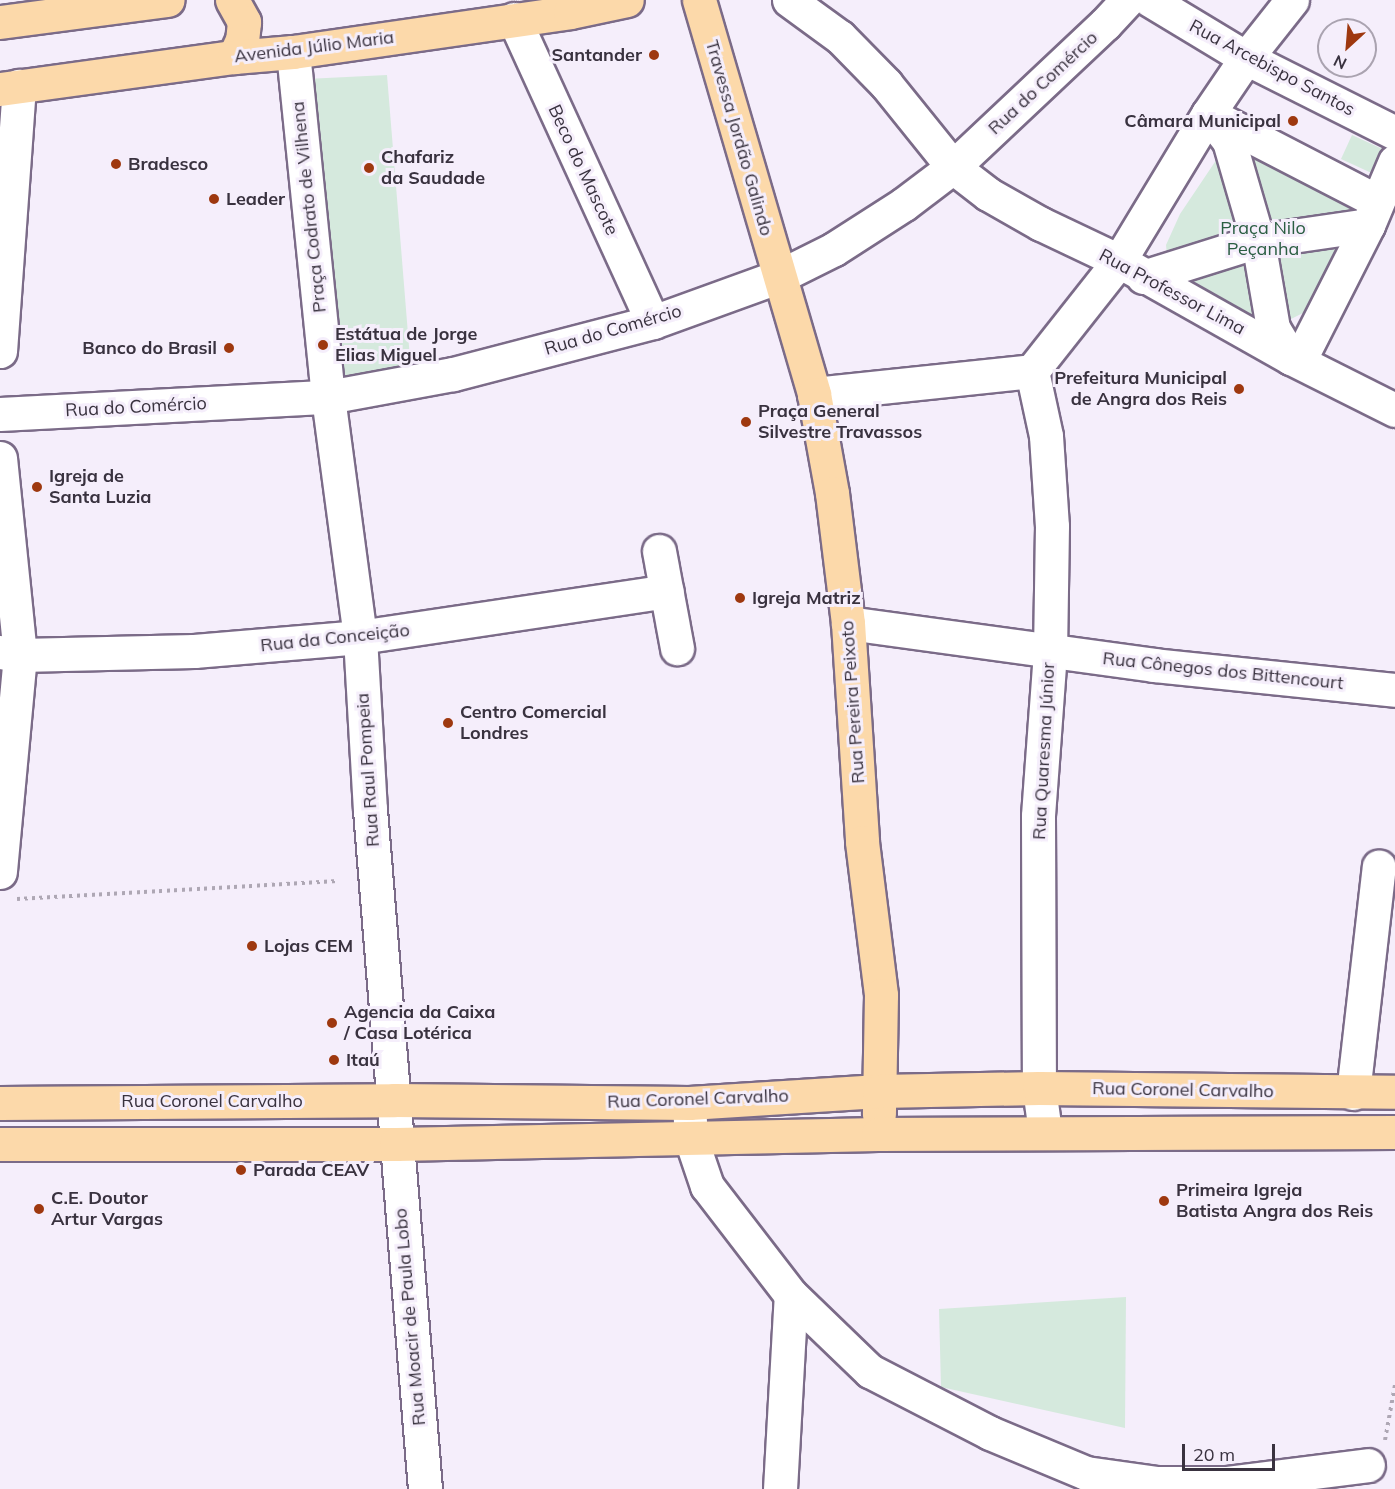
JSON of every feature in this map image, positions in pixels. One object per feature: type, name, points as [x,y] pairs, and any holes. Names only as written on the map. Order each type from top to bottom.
[{"type":"main road","points":[[0,22],[168,0]]},
{"type":"main road","points":[[232,0],[244,22],[242,40],[234,57]]},
{"type":"main road","name":"Avenida Júlio Maria","points":[[10,88],[234,57],[293,52],[514,19],[573,6],[627,0]]},
{"type":"main road","name":"Travessa Jordão Galindo","points":[[699,0],[780,276]]},
{"type":"main road","name":"Rua Pereira Peixoto","points":[[780,276],[813,394],[832,493],[848,623],[862,842],[881,995],[878,1134]]},
{"type":"main road","name":"Rua Coronel Carvalho","points":[[0,1103],[393,1100],[689,1102],[879,1091],[1039,1088],[1353,1094],[1395,1092]]},
{"type":"main road","points":[[0,1144],[396,1144],[878,1134],[1395,1132]]},
{"type":"street","name":"Rua Professor Lima","points":[[789,0],[840,37],[886,84],[953,167],[988,194],[1041,224],[1131,269],[1295,360],[1395,411]]},
{"type":"street","name":"Rua do Comércio","points":[[0,414],[328,398],[453,374],[653,322],[780,276],[844,242],[904,204],[953,167],[1105,24],[1127,0]]},
{"type":"street","name":"Rua Arcebispo Santos","points":[[1150,0],[1246,58],[1395,133]]},
{"type":"street","points":[[813,394],[1032,371],[1131,269],[1208,114],[1246,58],[1292,0]]},
{"type":"street","name":"Beco do Mascote","points":[[514,19],[653,322]]},
{"type":"street","name":"Praça Codrato de Vilhena","points":[[293,52],[328,398]]},
{"type":"street","points":[[0,351],[10,88]]},
{"type":"street","points":[[1208,114],[1372,213]]},
{"type":"street","points":[[1208,114],[1229,141],[1258,241],[1273,328],[1295,360],[1372,213],[1395,161]]},
{"type":"street","points":[[1131,269],[1372,213]]},
{"type":"street","name":"Rua Quaresma Júnior","points":[[1032,371],[1046,436],[1052,526],[1050,652],[1038,829],[1039,1088],[1045,1132]]},
{"type":"street","name":"Rua Raul Pompeia","points":[[328,398],[360,638],[370,810],[396,1144]]},
{"type":"street","points":[[0,458],[10,654],[1,832],[6,885]]},
{"type":"street","points":[[659,551],[677,648]]},
{"type":"street","name":"Rua da Conceição","points":[[10,654],[194,651],[360,638],[667,591]]},
{"type":"street","name":"Rua Cônegos dos Bittencourt","points":[[848,623],[1050,652],[1395,690]]},
{"type":"street","points":[[1353,1094],[1379,866]]},
{"type":"street","points":[[689,1102],[691,1139],[707,1186],[791,1295],[870,1371],[990,1433],[1086,1473],[1157,1483],[1226,1483],[1368,1465]]},
{"type":"street","name":"Rua Moacir de Paula Lobo","points":[[396,1144],[425,1489]]},
{"type":"street","points":[[780,1489],[791,1295]]},
{"type":"path","points":[[6,885],[337,881]]},
{"type":"path","points":[[1368,1465],[1382,1458],[1395,1385]]},
{"type":"green space","points":[[387,75],[411,371],[325,381],[306,79]]},
{"type":"green space","points":[[1352,135],[1389,152],[1378,176],[1341,159]]},
{"type":"green space","name":"Praça Nilo Peçanha","points":[[1229,141],[1369,207],[1317,310],[1303,313],[1273,328],[1170,281],[1166,245],[1180,214]]},
{"type":"green space","points":[[1126,1297],[1125,1428],[941,1387],[939,1309]]},
{"type":"place","name":"Santander","points":[[654,55]]},
{"type":"place","name":"Câmara Municipal","points":[[1293,121]]},
{"type":"place","name":"Bradesco","points":[[116,164]]},
{"type":"place","name":"Chafariz da Saudade","points":[[369,168]]},
{"type":"place","name":"Leader","points":[[214,199]]},
{"type":"place","name":"Estátua de Jorge Elias Miguel","points":[[323,345]]},
{"type":"place","name":"Banco do Brasil","points":[[229,348]]},
{"type":"place","name":"Prefeitura Municipal de Angra dos Reis","points":[[1239,389]]},
{"type":"place","name":"Praça General Silvestre Travassos","points":[[746,422]]},
{"type":"place","name":"Igreja de Santa Luzia","points":[[37,487]]},
{"type":"place","name":"Igreja Matriz","points":[[740,598]]},
{"type":"place","name":"Centro Comercial Londres","points":[[448,723]]},
{"type":"place","name":"Lojas CEM","points":[[252,946]]},
{"type":"place","name":"Agencia da Caixa / Casa Lotérica","points":[[332,1023]]},
{"type":"place","name":"Itaú","points":[[334,1060]]},
{"type":"place","name":"Parada CEAV","points":[[241,1170]]},
{"type":"place","name":"Primeira Igreja Batista Angra dos Reis","points":[[1164,1201]]},
{"type":"place","name":"C.E. Doutor Artur Vargas","points":[[39,1209]]}]
